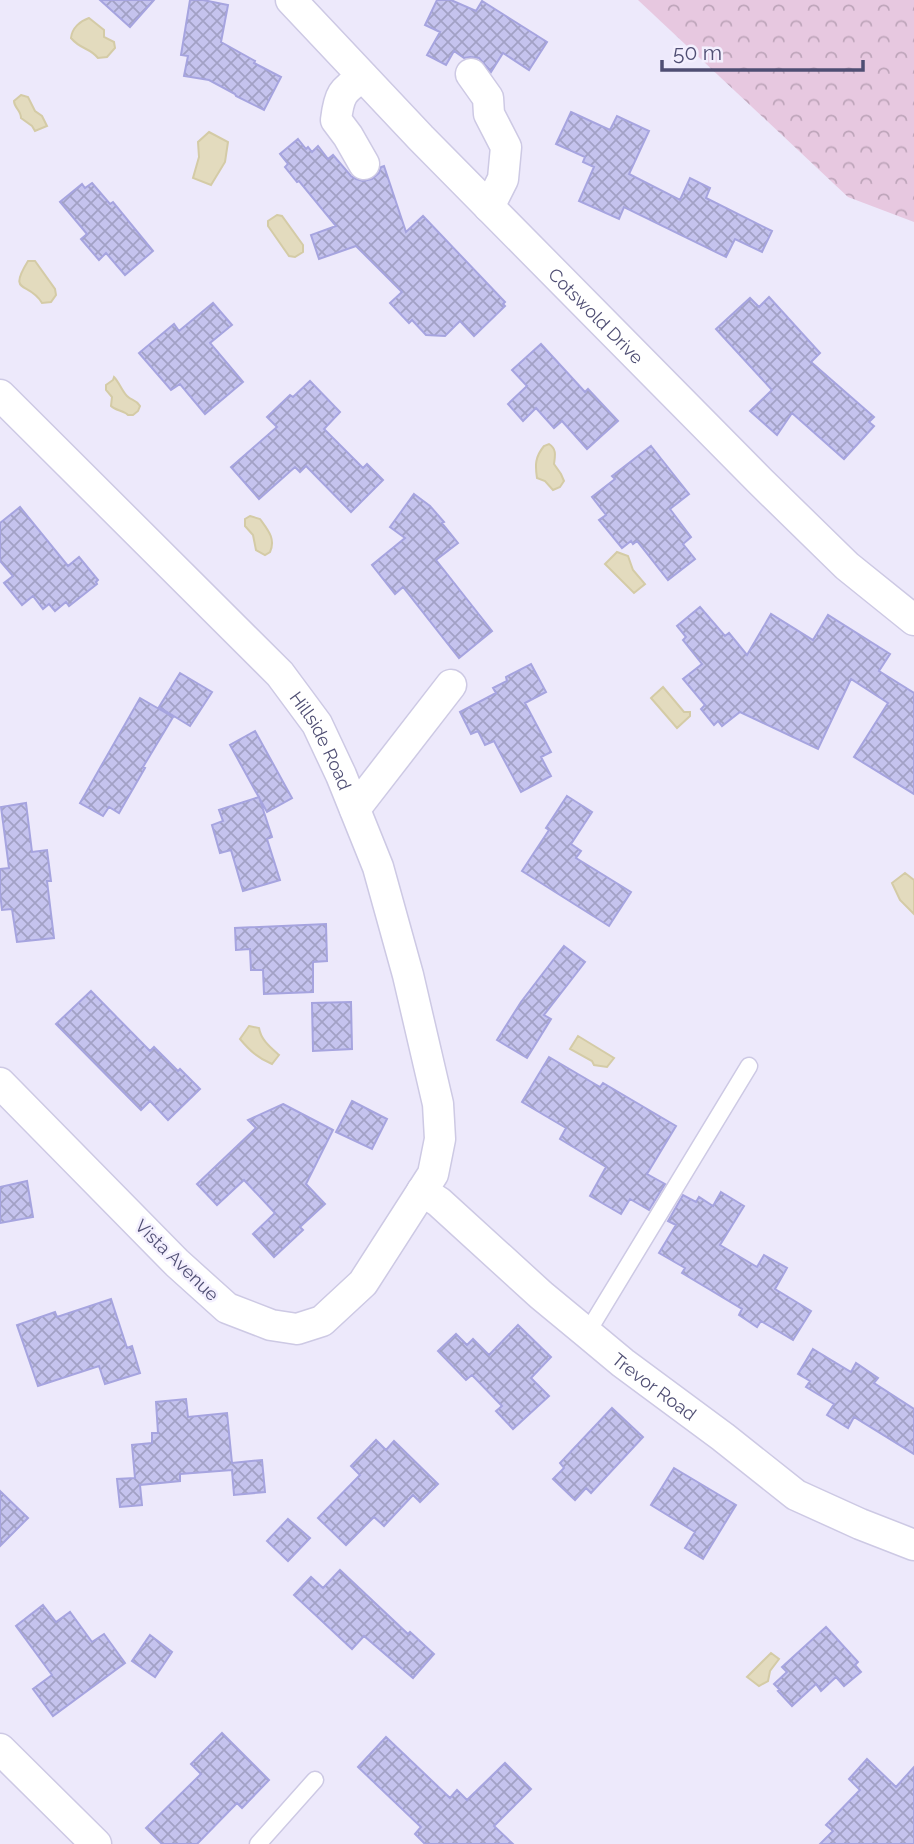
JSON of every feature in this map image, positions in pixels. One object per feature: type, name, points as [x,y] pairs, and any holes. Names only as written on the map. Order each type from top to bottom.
[{"type":"street","name":"Cotswold Drive","points":[[291,0],[489,207],[744,464],[847,566],[914,620]]},
{"type":"street","points":[[471,74],[488,98],[489,114],[506,147],[503,179],[489,207]]},
{"type":"street","points":[[363,77],[347,87],[338,103],[336,120],[364,164]]},
{"type":"street","name":"Hillside Road","points":[[0,395],[280,674],[317,724],[341,775],[377,867],[408,975],[438,1104],[440,1139],[433,1174],[422,1191]]},
{"type":"street","points":[[355,809],[451,685]]},
{"type":"street","name":"Vista Avenue","points":[[0,1083],[177,1263],[227,1308],[271,1325],[297,1329],[322,1321],[363,1283],[422,1191]]},
{"type":"street","name":"Trevor Road","points":[[422,1191],[439,1202],[587,1333],[796,1495],[914,1545]]},
{"type":"street","points":[[0,1749],[96,1844]]},
{"type":"lane","points":[[587,1333],[749,1066]]},
{"type":"lane","points":[[258,1844],[315,1780]]},
{"type":"green space","points":[[638,0],[914,0],[914,222],[848,197]]},
{"type":"shaded area","points":[[89,18],[104,30],[104,37],[114,42],[115,48],[107,57],[98,58],[71,38],[77,25]]},
{"type":"shaded area","points":[[21,95],[28,97],[47,126],[35,131],[21,118],[14,101]]},
{"type":"shaded area","points":[[209,132],[228,142],[225,162],[211,185],[193,178],[199,157],[198,142]]},
{"type":"shaded area","points":[[277,215],[282,216],[303,245],[303,252],[295,257],[289,256],[268,226],[268,221]]},
{"type":"shaded area","points":[[28,261],[35,261],[55,289],[56,295],[51,302],[42,303],[20,283]]},
{"type":"shaded area","points":[[114,377],[127,396],[140,406],[133,415],[111,406],[112,397],[106,390],[106,385]]},
{"type":"shaded area","points":[[549,444],[554,450],[554,464],[564,481],[560,487],[553,490],[545,481],[537,478],[536,469],[539,454],[544,446]]},
{"type":"shaded area","points":[[250,516],[260,519],[270,535],[272,547],[265,555],[256,550],[253,535],[245,526],[245,519]]},
{"type":"shaded area","points":[[617,552],[628,556],[633,570],[645,584],[634,593],[605,564]]},
{"type":"shaded area","points":[[663,687],[684,712],[690,712],[690,716],[677,728],[651,698]]},
{"type":"shaded area","points":[[905,873],[914,880],[914,914],[900,900],[892,883]]},
{"type":"shaded area","points":[[249,1026],[259,1028],[264,1040],[279,1055],[272,1064],[254,1054],[240,1039]]},
{"type":"shaded area","points":[[578,1036],[614,1058],[607,1067],[594,1065],[592,1061],[570,1049]]},
{"type":"shaded area","points":[[771,1653],[779,1659],[770,1671],[768,1681],[759,1686],[747,1677]]},
{"type":"building","points":[[100,0],[154,0],[130,27]]},
{"type":"building","points":[[190,0],[228,5],[221,42],[281,77],[264,110],[209,80],[184,76],[188,56],[181,55]]},
{"type":"building","points":[[437,0],[451,0],[476,11],[482,1],[547,42],[529,70],[503,53],[491,72],[479,58],[464,58],[454,51],[446,65],[427,55],[440,32],[425,25]]},
{"type":"building","points":[[571,112],[610,130],[617,116],[649,131],[629,174],[680,200],[690,178],[710,188],[706,198],[772,231],[762,252],[735,239],[726,257],[624,207],[619,219],[579,201],[594,167],[583,162],[585,157],[556,144]]},
{"type":"building","points":[[298,139],[312,152],[318,146],[328,159],[333,155],[356,179],[372,179],[384,166],[406,232],[423,216],[505,302],[505,306],[474,336],[460,321],[445,336],[426,335],[412,320],[409,323],[390,303],[402,292],[356,246],[319,259],[311,235],[336,226],[285,167],[288,164],[280,154]]},
{"type":"building","points":[[92,183],[110,204],[113,202],[153,251],[125,275],[106,253],[99,260],[81,239],[87,234],[60,202],[82,184],[85,188]]},
{"type":"building","points":[[769,297],[820,353],[811,362],[874,417],[869,422],[874,426],[844,459],[792,413],[777,435],[750,411],[772,390],[716,329],[750,298],[759,307]]},
{"type":"building","points":[[213,303],[232,325],[210,343],[243,382],[205,414],[180,384],[171,390],[139,353],[174,324],[179,331]]},
{"type":"building","points":[[541,344],[585,392],[588,389],[618,421],[587,449],[562,421],[554,428],[536,408],[523,421],[508,404],[527,386],[512,370]]},
{"type":"building","points":[[310,381],[340,412],[324,429],[363,468],[367,464],[383,480],[351,512],[306,466],[300,472],[295,467],[259,499],[231,467],[277,427],[267,417],[290,395],[293,397]]},
{"type":"building","points":[[651,446],[689,494],[670,509],[691,537],[683,544],[695,559],[668,580],[637,541],[633,544],[631,541],[622,548],[599,520],[606,515],[592,497],[615,479],[612,476]]},
{"type":"building","points":[[414,494],[430,506],[458,543],[436,560],[492,631],[459,658],[403,587],[395,594],[372,565],[405,538],[390,527]]},
{"type":"building","points":[[20,507],[68,566],[79,557],[98,580],[97,584],[69,606],[66,602],[55,611],[49,604],[43,609],[33,596],[22,605],[4,583],[13,576],[0,561],[0,523]]},
{"type":"building","points":[[700,607],[725,636],[729,633],[747,655],[771,614],[813,640],[828,615],[890,654],[879,671],[914,693],[914,794],[854,757],[888,703],[851,679],[818,749],[740,712],[722,726],[718,721],[714,725],[701,709],[705,705],[683,679],[702,664],[683,640],[686,637],[677,626]]},
{"type":"building","points":[[531,664],[546,692],[525,703],[551,752],[541,757],[551,776],[521,792],[494,741],[485,745],[478,731],[471,734],[460,712],[496,693],[493,688],[507,681],[506,677]]},
{"type":"building","points":[[180,673],[212,692],[190,726],[159,707]]},
{"type":"building","points":[[140,698],[173,717],[119,813],[109,807],[103,816],[80,803]]},
{"type":"building","points":[[255,731],[292,798],[267,812],[230,745]]},
{"type":"building","points":[[567,796],[592,812],[571,844],[581,851],[576,858],[631,892],[609,926],[522,871]]},
{"type":"building","points":[[259,797],[272,837],[267,839],[280,880],[243,891],[231,850],[220,853],[212,825],[223,821],[219,810]]},
{"type":"building","points":[[26,803],[32,852],[47,850],[51,881],[47,881],[54,938],[17,942],[12,909],[2,910],[0,869],[9,868],[1,807]]},
{"type":"building","points":[[326,924],[327,961],[313,962],[313,992],[264,994],[263,970],[251,970],[250,949],[236,950],[235,928]]},
{"type":"building","points":[[564,946],[585,962],[544,1015],[551,1019],[527,1058],[497,1040],[521,1002]]},
{"type":"building","points":[[91,991],[150,1051],[154,1047],[200,1089],[168,1120],[150,1101],[141,1110],[56,1024]]},
{"type":"building","points":[[351,1002],[352,1049],[313,1051],[312,1003]]},
{"type":"building","points":[[549,1057],[600,1087],[603,1083],[676,1126],[647,1174],[665,1184],[649,1210],[630,1199],[621,1214],[590,1196],[606,1167],[560,1139],[566,1128],[522,1102]]},
{"type":"building","points":[[352,1101],[387,1119],[372,1149],[336,1132]]},
{"type":"building","points":[[283,1104],[333,1130],[306,1184],[325,1204],[300,1227],[303,1230],[274,1257],[253,1234],[275,1213],[244,1180],[217,1205],[197,1184],[256,1128],[248,1120]]},
{"type":"building","points":[[27,1181],[33,1217],[0,1223],[0,1187]]},
{"type":"building","points":[[721,1192],[744,1206],[720,1245],[757,1267],[764,1255],[787,1268],[775,1289],[811,1311],[793,1340],[761,1321],[757,1327],[739,1315],[742,1309],[682,1273],[685,1268],[659,1253],[676,1225],[668,1221],[683,1195],[696,1202],[699,1197],[713,1206]]},
{"type":"building","points":[[111,1299],[127,1348],[132,1346],[140,1373],[105,1384],[99,1366],[38,1386],[17,1325],[55,1312],[57,1317]]},
{"type":"building","points":[[518,1325],[551,1357],[531,1378],[549,1396],[513,1429],[496,1411],[502,1406],[472,1375],[466,1380],[438,1351],[456,1334],[467,1345],[473,1339],[489,1355]]},
{"type":"building","points":[[813,1349],[851,1372],[856,1363],[878,1378],[874,1383],[914,1409],[914,1454],[854,1417],[848,1428],[827,1415],[834,1404],[806,1387],[810,1381],[798,1374]]},
{"type":"building","points":[[186,1399],[188,1417],[227,1413],[232,1463],[262,1460],[265,1492],[234,1495],[232,1470],[180,1474],[180,1481],[140,1485],[142,1505],[120,1507],[117,1479],[135,1478],[132,1445],[152,1443],[152,1433],[158,1433],[156,1402]]},
{"type":"building","points":[[612,1408],[643,1437],[591,1493],[586,1488],[575,1500],[553,1479],[564,1468],[560,1463]]},
{"type":"building","points":[[376,1440],[386,1450],[394,1441],[438,1484],[420,1502],[413,1495],[384,1526],[374,1517],[346,1545],[318,1518],[360,1475],[351,1466]]},
{"type":"building","points":[[674,1468],[736,1505],[703,1559],[685,1548],[695,1532],[651,1505]]},
{"type":"building","points":[[0,1491],[28,1518],[0,1546]]},
{"type":"building","points":[[288,1519],[310,1538],[288,1561],[267,1541]]},
{"type":"building","points":[[340,1570],[408,1634],[410,1632],[434,1654],[413,1678],[364,1636],[352,1649],[294,1595],[311,1577],[323,1588]]},
{"type":"building","points":[[43,1605],[56,1622],[70,1612],[92,1642],[104,1634],[125,1663],[53,1716],[33,1689],[52,1675],[16,1626]]},
{"type":"building","points":[[826,1627],[858,1662],[855,1665],[861,1672],[844,1686],[836,1677],[821,1691],[816,1684],[792,1706],[774,1684],[787,1672],[782,1667]]},
{"type":"building","points":[[150,1635],[172,1652],[155,1677],[132,1661]]},
{"type":"building","points":[[222,1733],[269,1780],[242,1808],[237,1803],[197,1844],[162,1844],[146,1828],[201,1774],[191,1764]]},
{"type":"building","points":[[386,1737],[450,1798],[457,1790],[467,1800],[505,1763],[531,1789],[494,1826],[513,1844],[425,1844],[415,1834],[421,1827],[358,1767]]},
{"type":"building","points":[[867,1759],[896,1787],[914,1767],[914,1844],[820,1844],[833,1831],[826,1825],[860,1790],[849,1779]]}]
